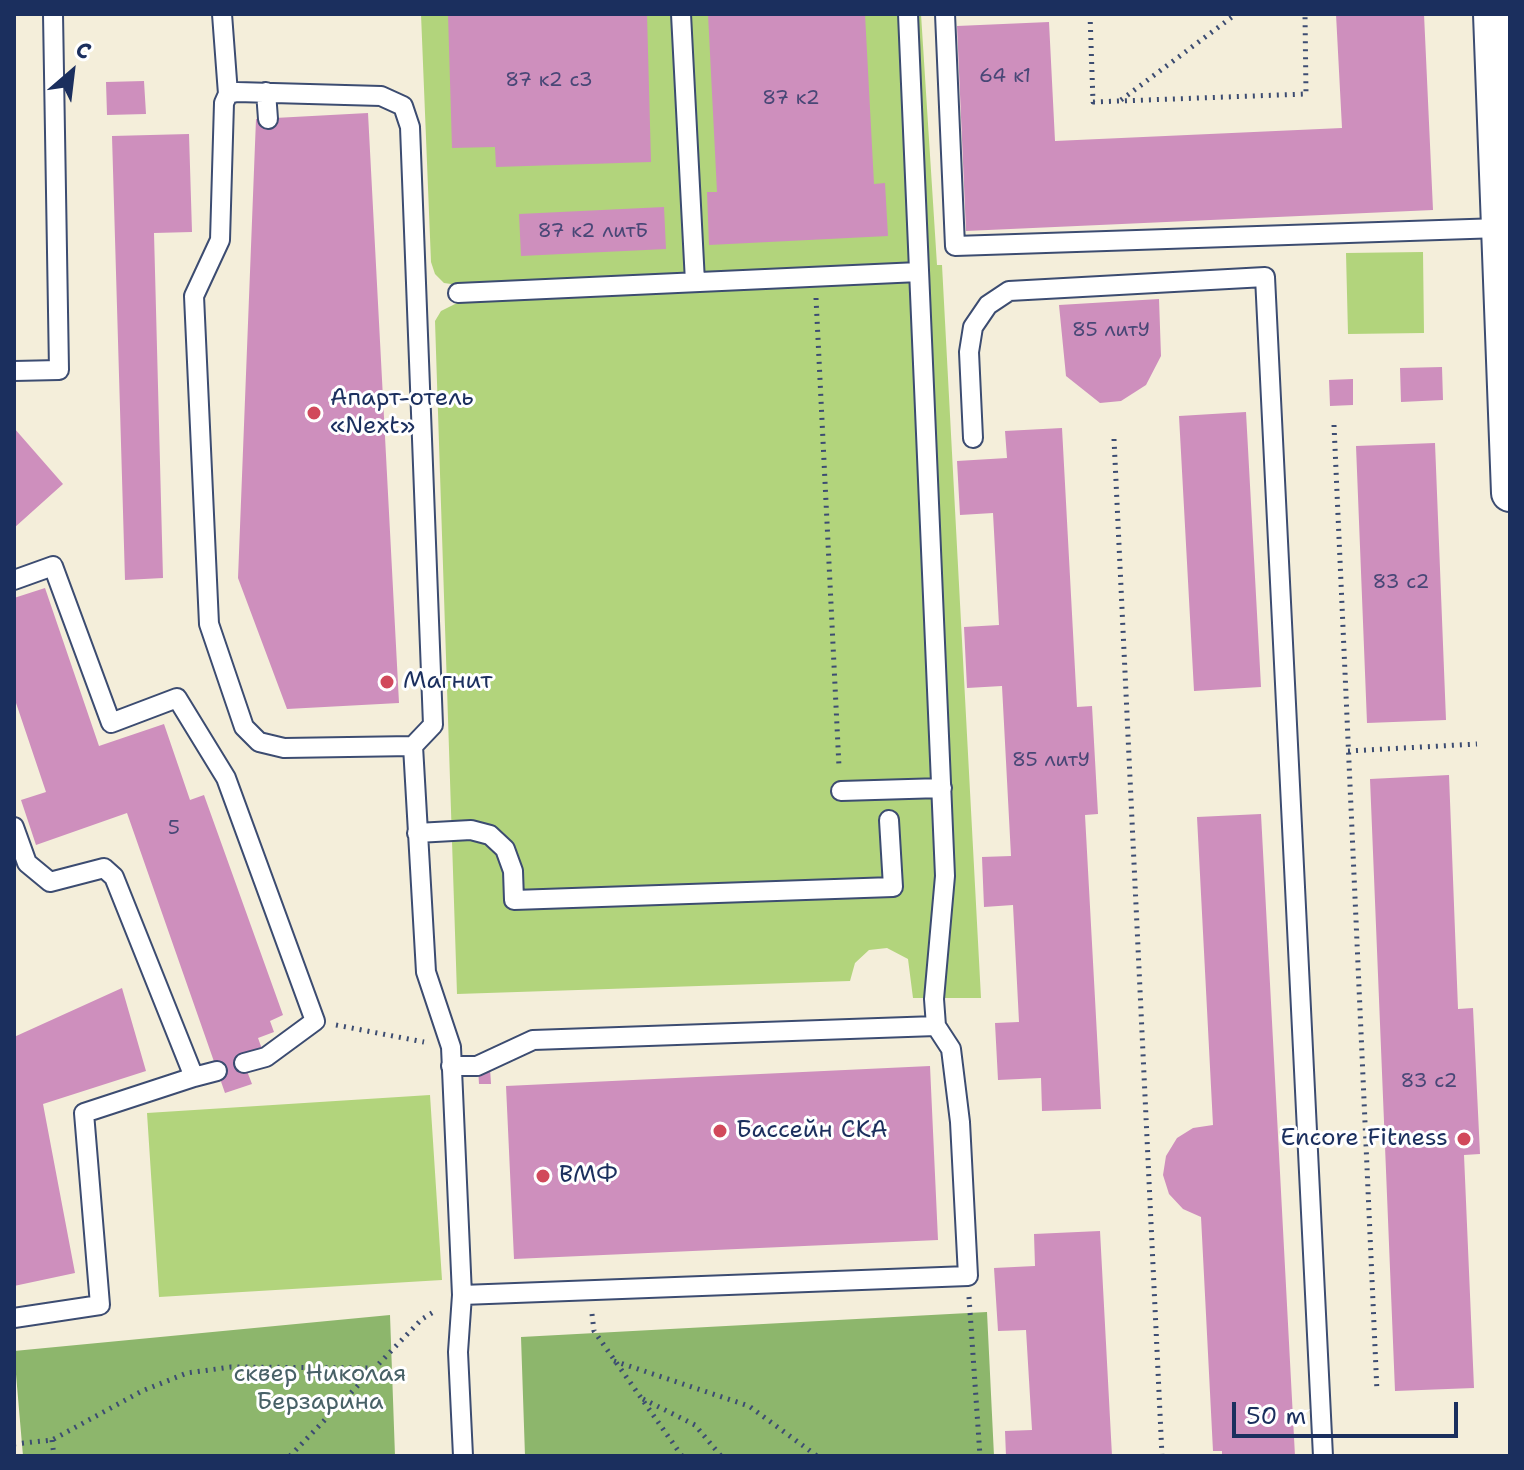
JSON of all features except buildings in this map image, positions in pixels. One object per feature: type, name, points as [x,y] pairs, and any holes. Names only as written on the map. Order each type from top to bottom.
[{"type":"street","points":[[1492,14],[1507,335],[1510,493]]},
{"type":"lane","points":[[14,371],[59,370],[53,14]]},
{"type":"lane","points":[[222,14],[228,94],[224,103],[220,240],[194,296],[209,624],[244,727],[259,742],[284,748],[413,746],[433,725],[410,127],[403,106],[381,96],[266,92],[228,94]]},
{"type":"lane","points":[[681,14],[695,282]]},
{"type":"lane","points":[[462,1295],[589,1293],[968,1276],[960,1122],[951,1049],[936,1026],[934,999],[945,876],[908,14]]},
{"type":"lane","points":[[945,14],[955,246],[1500,228]]},
{"type":"lane","points":[[266,92],[268,119]]},
{"type":"lane","points":[[458,293],[919,272]]},
{"type":"lane","points":[[973,438],[969,352],[973,327],[988,305],[1009,291],[1265,277],[1323,1456]]},
{"type":"lane","points":[[14,580],[53,566],[111,723],[177,698],[226,778],[315,1021],[266,1057],[244,1063]]},
{"type":"lane","points":[[413,746],[426,972],[451,1047],[462,1295],[458,1352],[463,1456]]},
{"type":"lane","points":[[841,791],[942,788]]},
{"type":"lane","points":[[417,833],[471,830],[490,835],[505,849],[513,871],[514,900],[893,887],[889,820]]},
{"type":"lane","points":[[14,827],[27,863],[50,882],[104,868],[114,877],[194,1077]]},
{"type":"lane","points":[[451,1066],[477,1066],[533,1040],[936,1026]]},
{"type":"lane","points":[[15,1313],[100,1305],[84,1113],[217,1071]]},
{"type":"path","points":[[1090,14],[1093,102],[1306,94],[1305,14]]},
{"type":"path","points":[[1121,101],[1236,14]]},
{"type":"path","points":[[815,277],[841,791]]},
{"type":"path","points":[[1334,425],[1377,1392]]},
{"type":"path","points":[[1114,439],[1162,1456]]},
{"type":"path","points":[[1348,751],[1477,744]]},
{"type":"path","points":[[315,1021],[451,1047]]},
{"type":"path","points":[[968,1276],[980,1456]]},
{"type":"path","points":[[589,1293],[594,1331],[682,1456]]},
{"type":"path","points":[[290,1456],[422,1319],[462,1295]]},
{"type":"path","points":[[614,1361],[749,1406],[817,1456]]},
{"type":"path","points":[[14,1444],[52,1440],[142,1391],[187,1373],[231,1367],[373,1368]]},
{"type":"path","points":[[638,1396],[695,1425],[721,1456]]},
{"type":"path","points":[[52,1440],[54,1456]]},
{"type":"green space","points":[[421,14],[921,14],[937,265],[942,265],[981,998],[913,998],[908,959],[887,948],[869,950],[855,963],[850,981],[457,994],[435,321],[441,311],[459,302],[458,285],[444,283],[435,274],[431,262]]},
{"type":"green space","points":[[1423,252],[1424,333],[1348,334],[1346,253]]},
{"type":"green space","points":[[430,1095],[442,1280],[159,1297],[147,1113]]},
{"type":"green space","points":[[987,1312],[994,1456],[525,1456],[521,1337]]},
{"type":"green space","name":"сквер Николая Берзарина","points":[[390,1315],[395,1456],[23,1456],[14,1351]]},
{"type":"place","name":"Апарт-отель «Next»","points":[[314,413]]},
{"type":"place","name":"Магнит","points":[[387,682]]},
{"type":"place","name":"Бассейн СКА","points":[[720,1131]]},
{"type":"place","name":"Encore Fitness","points":[[1464,1139]]},
{"type":"place","name":"ВМФ","points":[[543,1176]]}]
